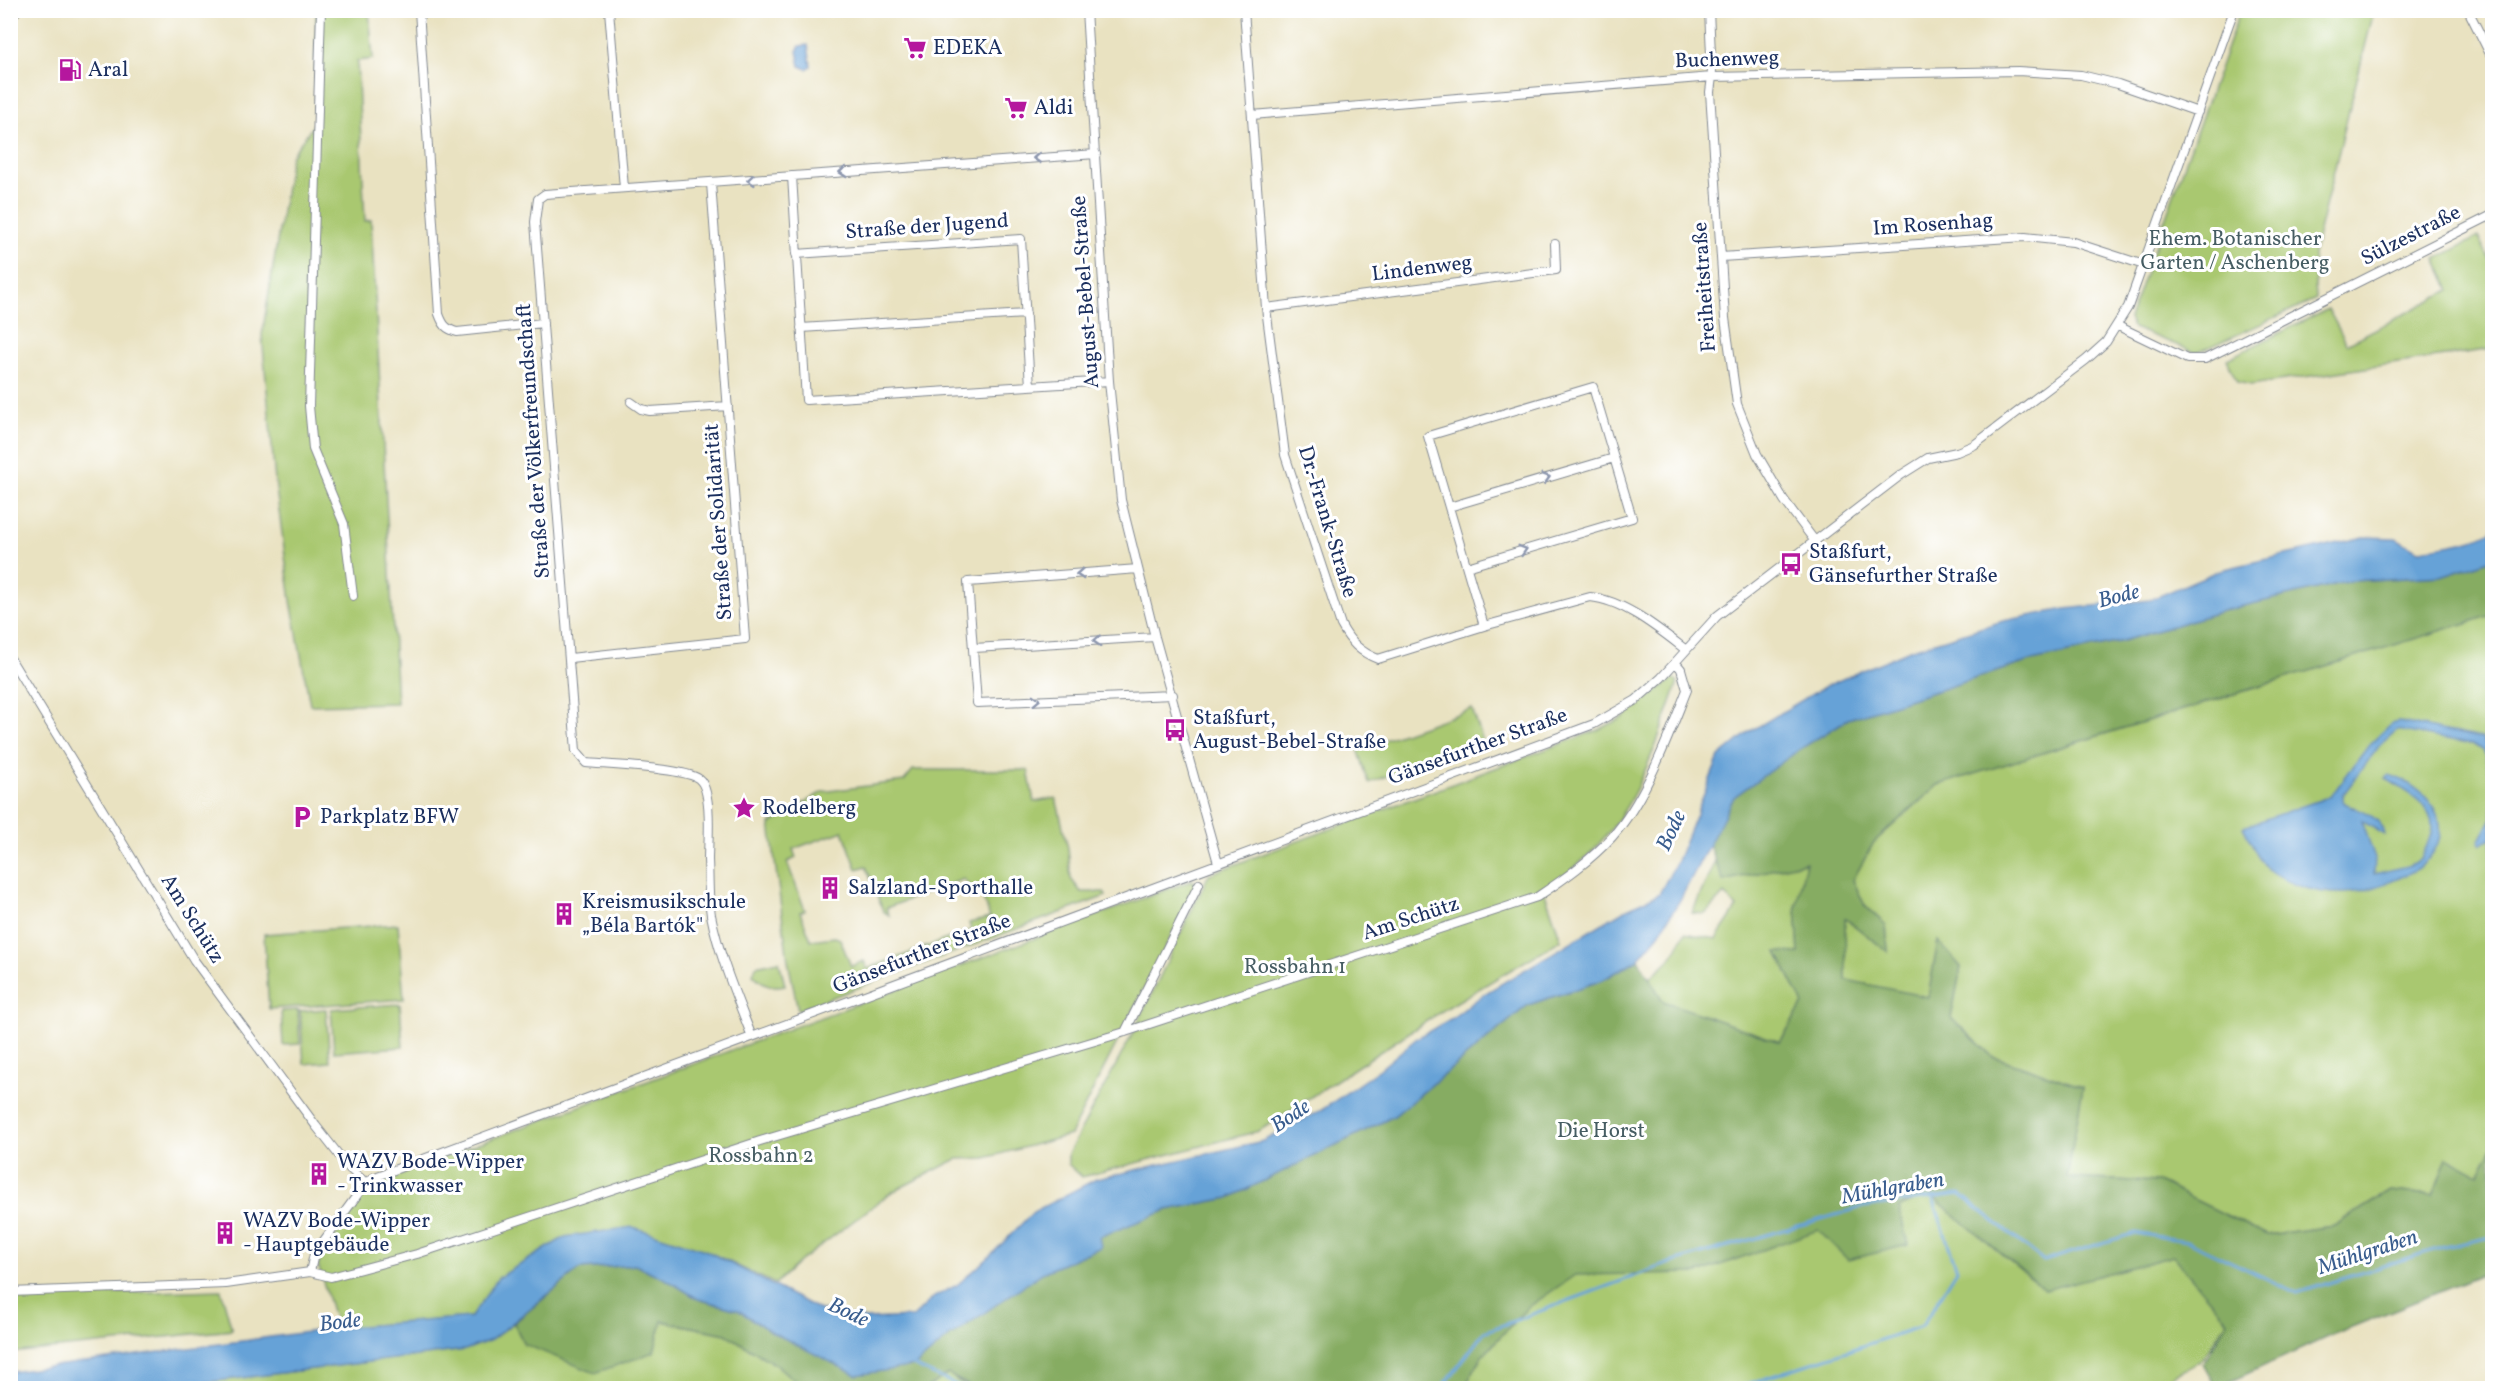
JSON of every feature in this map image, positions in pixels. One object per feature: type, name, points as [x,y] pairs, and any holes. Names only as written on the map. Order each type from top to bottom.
[{"type":"street","points":[[321,10],[309,405],[313,448],[344,524],[353,596]]},
{"type":"street","points":[[419,10],[439,314],[442,323],[448,330],[457,332],[543,323]]},
{"type":"street","points":[[609,10],[624,188],[1096,154]]},
{"type":"street","name":"August-Bebel-Straße","points":[[1086,10],[1109,381],[1121,500],[1155,638],[1173,695],[1218,863]]},
{"type":"street","name":"Dr.-Frank-Straße","points":[[1245,10],[1266,308],[1285,455],[1341,625],[1348,638],[1366,654],[1378,659],[1581,598],[1603,598],[1620,606],[1686,650]]},
{"type":"street","name":"Freiheitstraße","points":[[1709,10],[1712,77],[1710,92],[1720,257],[1729,360],[1737,404],[1757,454],[1784,500],[1814,540]]},
{"type":"street","name":"Gänsefurther Straße","points":[[366,1183],[375,1177],[431,1155],[1606,719],[1636,700],[1676,663],[1717,616],[1814,540],[1920,462],[1974,445],[2086,360],[2106,342],[2128,307],[2234,10]]},
{"type":"street","points":[[2468,10],[2493,58]]},
{"type":"street","name":"Buchenweg","points":[[1252,115],[1712,77],[2028,71],[2081,75],[2118,84],[2198,111]]},
{"type":"street","points":[[792,176],[806,400],[1109,381]]},
{"type":"street","name":"Straße der Solidarität","points":[[570,658],[745,639],[711,183]]},
{"type":"street","name":"Straße der Völkerfreundschaft","points":[[570,658],[555,495],[535,222],[538,199],[545,194],[624,188]]},
{"type":"street","name":"Sülzestraße","points":[[2118,326],[2187,359],[2205,359],[2493,215]]},
{"type":"street","name":"Im Rosenhag","points":[[1720,257],[2025,237],[2073,242],[2144,265]]},
{"type":"street","name":"Straße der Jugend","points":[[796,254],[1021,239],[1030,386]]},
{"type":"street","name":"Lindenweg","points":[[1266,308],[1556,270],[1555,244]]},
{"type":"street","points":[[801,328],[1026,314]]},
{"type":"street","points":[[1467,567],[1632,518],[1593,387],[1428,436],[1484,626]]},
{"type":"street","name":"Straße der Solidarität","points":[[631,402],[641,410],[650,411],[728,406]]},
{"type":"street","points":[[1449,507],[1614,458]]},
{"type":"street","points":[[1138,569],[968,582],[977,703],[1173,695]]},
{"type":"street","points":[[974,648],[1155,638]]},
{"type":"street","name":"Am Schütz","points":[[10,658],[194,960],[316,1126],[349,1168],[366,1183]]},
{"type":"street","points":[[570,658],[576,751],[579,758],[586,763],[694,776],[701,781],[706,790],[711,913],[716,934],[752,1037]]},
{"type":"street","name":"Am Schütz","points":[[10,1292],[226,1284],[310,1272],[331,1277],[417,1254],[771,1138],[1125,1032],[1537,897],[1575,872],[1613,836],[1636,802],[1687,690],[1684,677],[1676,663]]},
{"type":"street","points":[[1125,1032],[1199,884]]},
{"type":"street","points":[[310,1272],[314,1254],[366,1183]]},
{"type":"green space","points":[[316,11],[369,11],[373,59],[357,61],[365,221],[371,220],[397,703],[310,705],[291,601],[275,481],[262,335],[291,156],[315,123]]},
{"type":"green space","name":"Ehem. Botanischer Garten / Aschenberg","points":[[2240,11],[2374,11],[2313,255],[2316,299],[2197,353],[2133,328],[2129,319]]},
{"type":"green space","points":[[2478,237],[2492,264],[2492,349],[2251,385],[2237,382],[2227,359],[2328,309],[2347,344],[2450,290],[2436,259]]},
{"type":"green space","name":"Die Horst","points":[[2492,559],[2492,615],[1938,785],[1874,842],[1853,880],[1865,906],[1886,925],[1888,952],[1845,918],[1846,980],[1928,997],[1938,941],[1961,967],[1951,1018],[1992,1056],[2083,1087],[2067,1178],[2158,1182],[2267,1235],[2334,1226],[2390,1191],[2433,1195],[2447,1157],[2478,1174],[2492,1148],[2492,1271],[2334,1334],[2216,1388],[2203,1364],[2228,1321],[2173,1256],[2045,1290],[1928,1193],[1899,1208],[1908,1245],[1848,1260],[1818,1230],[1698,1273],[1575,1275],[1526,1309],[1482,1356],[1464,1388],[973,1388],[948,1374],[926,1388],[803,1388],[778,1366],[726,1334],[662,1321],[654,1352],[595,1373],[524,1344],[514,1323],[580,1269],[635,1265],[666,1279],[698,1299],[738,1310],[770,1331],[915,1366],[949,1337],[1042,1273],[1101,1247],[1098,1237],[1167,1210],[1229,1198],[1394,1116],[1528,1005],[1603,980],[1638,959],[1663,1001],[1780,1042],[1803,1004],[1777,952],[1799,953],[1796,907],[1806,862],[1723,881],[1708,843],[1734,797],[1800,749],[1848,719],[2027,662],[2119,642],[2226,610],[2350,581],[2441,576]]},
{"type":"green space","points":[[2492,615],[2492,1148],[2478,1174],[2433,1195],[2390,1191],[2334,1226],[2267,1235],[2158,1182],[2066,1178],[2083,1087],[1992,1056],[1951,1018],[1961,967],[1938,942],[1928,998],[1846,980],[1844,918],[1888,951],[1886,925],[1865,906],[1853,880],[1874,842],[1938,785]]},
{"type":"green space","name":"Rossbahn 1","points":[[1673,679],[1678,682],[1667,714],[1644,773],[1631,799],[1615,824],[1596,847],[1573,869],[1544,890],[1561,940],[1445,1009],[1259,1131],[1082,1177],[1068,1164],[1068,1154],[1132,1035],[1209,874],[1598,730],[1624,717]]},
{"type":"green space","points":[[1472,709],[1483,741],[1369,783],[1358,749]]},
{"type":"green space","points":[[913,770],[1028,770],[1034,802],[1056,798],[1068,848],[1071,879],[1081,892],[1104,892],[1106,896],[798,1010],[788,961],[770,824],[822,792],[904,781]],"holes":[[[843,831],[857,869],[866,866],[883,911],[889,915],[886,908],[964,879],[970,887],[978,885],[990,918],[969,923],[971,930],[867,969],[864,961],[851,966],[840,939],[835,937],[811,940],[800,912],[805,910],[787,862],[796,858],[793,849]]]},
{"type":"green space","points":[[1715,861],[1724,881],[1806,862],[1796,907],[1799,953],[1777,952],[1803,1004],[1780,1042],[1662,1001],[1649,979],[1671,958],[1685,933],[1716,939],[1737,907],[1724,894],[1705,914],[1692,913]]},
{"type":"green space","name":"Rossbahn 2","points":[[1193,880],[1197,885],[1070,1135],[985,1158],[957,1159],[892,1192],[799,1262],[775,1284],[705,1250],[633,1227],[565,1237],[498,1278],[471,1317],[337,1328],[318,1265],[364,1191],[374,1182]]},
{"type":"green space","points":[[398,924],[404,999],[269,1009],[264,934]]},
{"type":"green space","points":[[779,961],[785,985],[768,985],[753,974],[756,966]]},
{"type":"green space","points":[[400,1004],[403,1047],[334,1052],[331,1009]]},
{"type":"green space","points":[[326,1009],[330,1062],[304,1064],[300,1011]]},
{"type":"green space","points":[[298,1010],[300,1044],[283,1045],[281,1011]]},
{"type":"green space","points":[[1928,1192],[2045,1289],[2173,1256],[2228,1321],[2201,1361],[2164,1380],[2155,1388],[1464,1388],[1482,1356],[1526,1309],[1575,1274],[1698,1273],[1818,1229],[1899,1208]]},
{"type":"green space","points":[[221,1290],[232,1330],[11,1353],[11,1296]]},
{"type":"green space","points":[[662,1321],[727,1334],[778,1366],[803,1388],[161,1388],[465,1350],[491,1340],[514,1323],[524,1345]]},
{"type":"green space","points":[[948,1374],[968,1388],[926,1388]]},
{"type":"water","points":[[808,45],[811,66],[807,69],[800,66],[797,51],[800,46]]},
{"type":"water","points":[[2492,530],[2492,559],[2441,576],[2350,581],[2226,610],[2119,642],[2027,662],[1848,719],[1800,749],[1734,797],[1680,900],[1659,934],[1638,959],[1603,980],[1528,1005],[1394,1116],[1229,1198],[1167,1210],[1099,1237],[1101,1247],[1042,1273],[949,1337],[915,1366],[856,1375],[770,1331],[738,1310],[698,1299],[666,1279],[635,1265],[580,1269],[491,1340],[465,1350],[161,1388],[11,1388],[11,1372],[337,1328],[471,1317],[498,1278],[565,1237],[633,1227],[705,1250],[820,1310],[866,1319],[913,1317],[934,1297],[957,1285],[987,1259],[1033,1212],[1096,1179],[1263,1141],[1323,1109],[1380,1069],[1417,1038],[1452,1018],[1484,994],[1625,910],[1659,894],[1677,861],[1719,757],[1749,732],[1824,687],[1912,649],[2003,621],[2065,609],[2150,600],[2220,570],[2364,537],[2396,538],[2418,551],[2466,541]]},
{"type":"water","points":[[2400,722],[2482,738],[2492,758],[2492,783],[2484,751],[2473,744],[2397,730],[2380,745],[2343,795],[2343,802],[2368,814],[2383,828],[2385,835],[2362,821],[2375,858],[2374,874],[2408,866],[2421,859],[2432,828],[2428,812],[2416,798],[2385,778],[2389,775],[2414,787],[2425,796],[2439,818],[2438,844],[2430,857],[2414,871],[2390,882],[2377,887],[2343,893],[2304,888],[2269,870],[2258,856],[2243,827],[2331,796],[2369,745],[2391,724]]},
{"type":"water","points":[[2492,818],[2492,837],[2481,845],[2479,842]]},
{"type":"waterway","name":"Mühlgraben","points":[[1442,1388],[1484,1332],[1670,1263],[1863,1207],[1960,1194],[2044,1261],[2135,1233],[2187,1241],[2297,1293],[2440,1248],[2492,1237]]},
{"type":"waterway","points":[[1736,1388],[1922,1326],[1957,1270],[1933,1198]]},
{"type":"waterway","name":"Mühlgraben","points":[[912,1365],[963,1388]]},
{"type":"place","name":"EDEKA","points":[[915,48]]},
{"type":"place","name":"Aral","points":[[70,70]]},
{"type":"place","name":"Aldi","points":[[1016,108]]},
{"type":"place","name":"Staßfurt, Gänsefurther Straße","points":[[1791,564]]},
{"type":"place","name":"Staßfurt, August-Bebel-Straße","points":[[1175,730]]},
{"type":"place","name":"Rodelberg","points":[[744,808]]},
{"type":"place","name":"Parkplatz BFW","points":[[302,817]]},
{"type":"place","name":"Salzland-Sporthalle","points":[[830,888]]},
{"type":"place","name":"Kreismusikschule „Béla Bartók\"","points":[[564,914]]},
{"type":"place","name":"WAZV Bode-Wipper - Trinkwasser","points":[[319,1174]]},
{"type":"place","name":"WAZV Bode-Wipper - Hauptgebäude","points":[[225,1233]]},
{"type":"water label","name":"Bode","points":[[2119,597]]},
{"type":"water label","name":"Bode","points":[[1672,831]]},
{"type":"water label","name":"Bode","points":[[1291,1117]]},
{"type":"water label","name":"Bode","points":[[848,1313]]},
{"type":"water label","name":"Bode","points":[[340,1323]]}]
